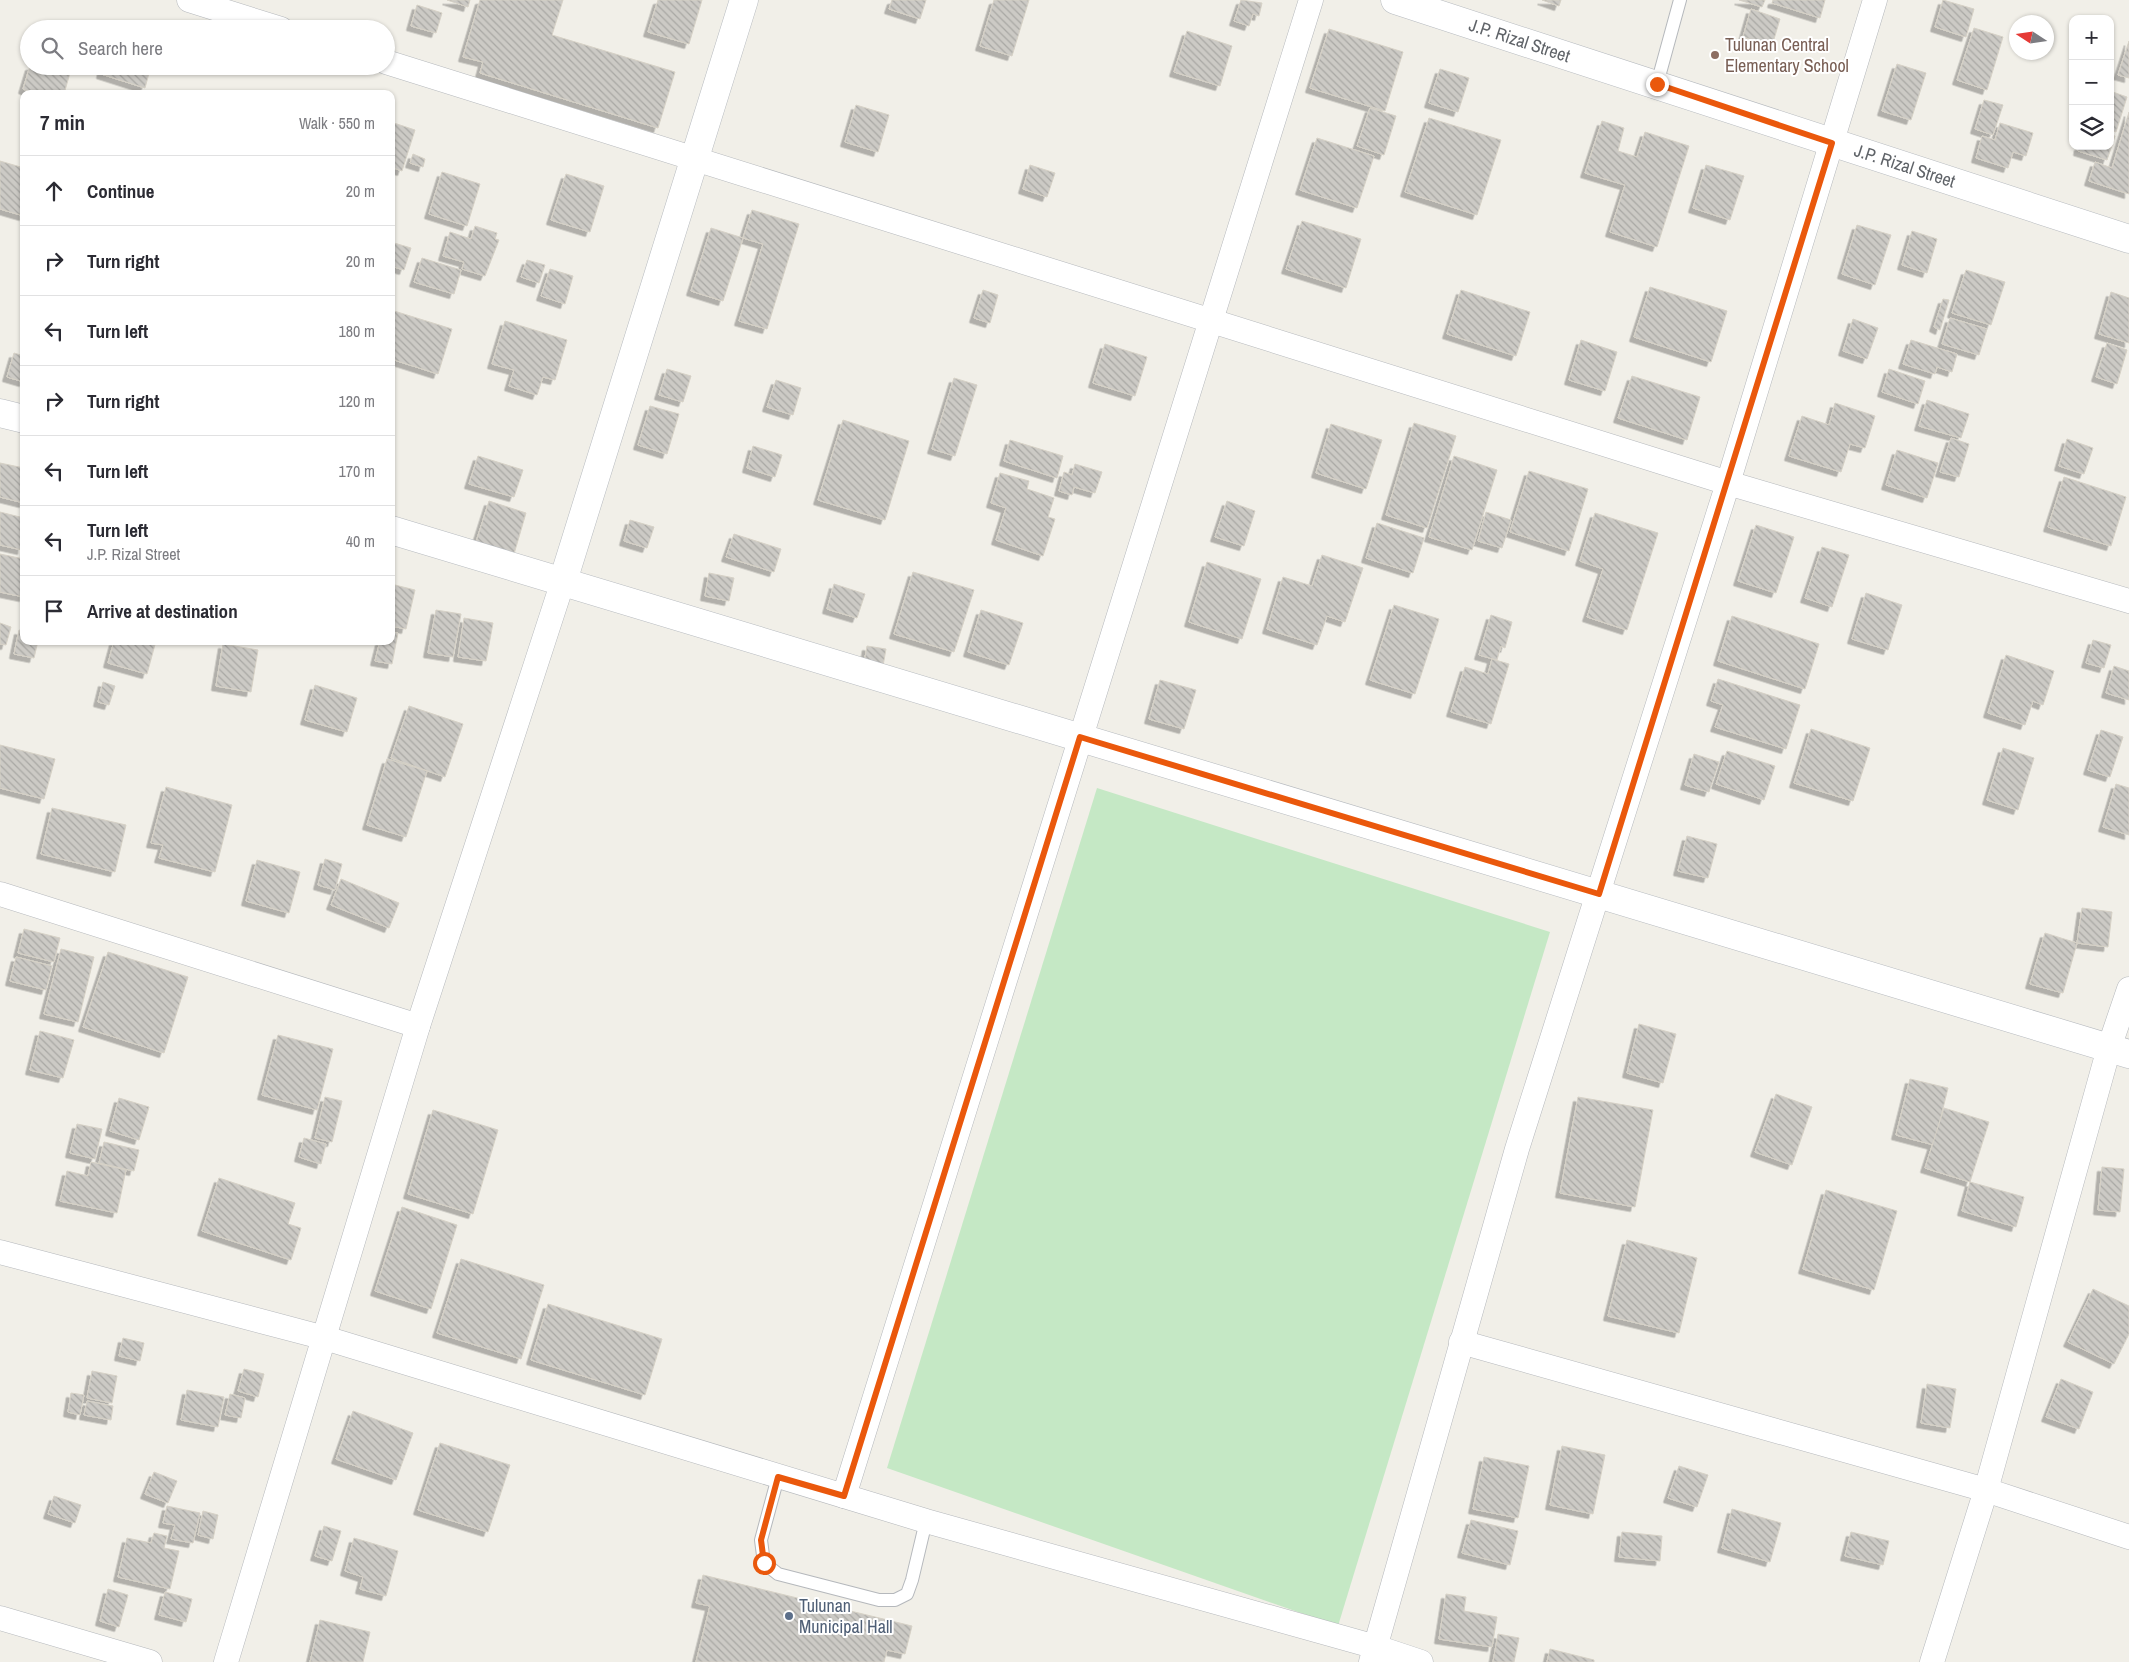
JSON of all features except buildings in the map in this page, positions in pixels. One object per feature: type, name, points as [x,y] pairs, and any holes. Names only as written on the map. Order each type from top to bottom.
[{"type":"main road","points":[[563,581],[744,0]]},
{"type":"main road","name":"J.P. Rizal Street","points":[[1395,0],[2129,239]]},
{"type":"main road","points":[[0,413],[20,418]]},
{"type":"main road","points":[[395,531],[2119,1051]]},
{"type":"street","points":[[189,0],[252,20]]},
{"type":"street","points":[[844,1496],[1311,0]]},
{"type":"street","points":[[1374,1655],[1517,1149],[1728,483],[1875,0]]},
{"type":"street","points":[[395,65],[1728,483],[2129,601]]},
{"type":"street","points":[[226,1662],[418,1026],[563,581]]},
{"type":"street","points":[[0,894],[418,1026]]},
{"type":"street","points":[[1932,1662],[2119,1051],[2129,989]]},
{"type":"street","points":[[0,1252],[325,1338],[778,1477],[1374,1655],[1421,1662]]},
{"type":"street","points":[[1461,1342],[1986,1490],[2129,1536]]},
{"type":"street","points":[[0,1618],[150,1662]]},
{"type":"lane","points":[[1657,84],[1680,0]]},
{"type":"lane","points":[[778,1477],[761,1540],[764,1563],[778,1574],[879,1600],[895,1600],[907,1594],[926,1521]]},
{"type":"green space","points":[[1097,788],[1550,932],[1338,1626],[887,1468]]},
{"type":"place","name":"Tulunan Central Elementary School","points":[[1715,55]]},
{"type":"place","name":"Tulunan Municipal Hall","points":[[789,1616]]},
{"type":"route","points":[[764,1563],[761,1540],[778,1477],[844,1496],[1024,912],[1080,737],[1599,894],[1832,143],[1657,84]]}]
